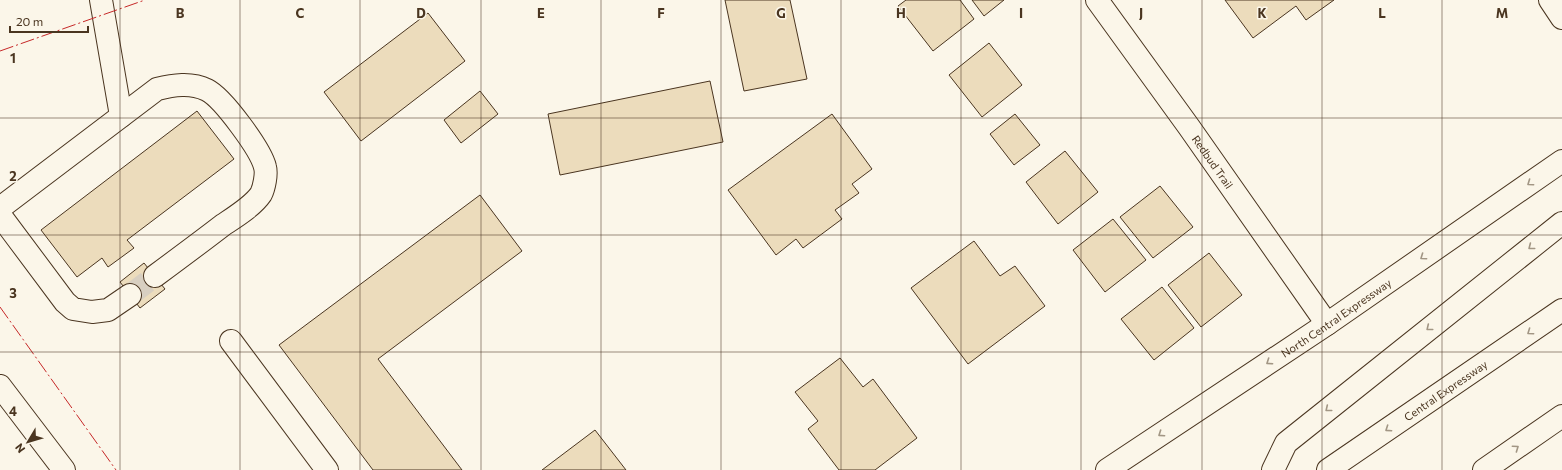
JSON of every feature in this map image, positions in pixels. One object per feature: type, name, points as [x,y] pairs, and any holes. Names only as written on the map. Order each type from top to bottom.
[{"type":"main road","points":[[101,0],[122,116]]},
{"type":"main road","name":"Redbud Trail","points":[[1097,0],[1327,324]]},
{"type":"main road","points":[[1550,0],[1562,18]]},
{"type":"main road","points":[[0,208],[157,89],[173,84],[196,86],[208,90],[223,102],[257,150],[265,168],[261,194],[247,208],[154,276]]},
{"type":"main road","name":"North Central Expressway","points":[[1107,470],[1327,324],[1562,161]]},
{"type":"main road","points":[[0,215],[65,302],[73,309],[92,312],[108,310],[130,295]]},
{"type":"main road","points":[[1273,470],[1286,442],[1562,223]]},
{"type":"main road","name":"Central Expressway","points":[[1328,470],[1562,310]]},
{"type":"main road","points":[[231,341],[327,470]]},
{"type":"main road","points":[[0,386],[64,470]]},
{"type":"main road","points":[[1484,470],[1562,416]]},
{"type":"building","points":[[725,0],[790,0],[807,79],[744,91]]},
{"type":"building","points":[[906,0],[960,0],[974,19],[933,51],[898,6]]},
{"type":"building","points":[[972,0],[1004,0],[984,16]]},
{"type":"building","points":[[1225,0],[1334,0],[1306,20],[1296,6],[1253,38]]},
{"type":"building","points":[[428,13],[465,61],[361,141],[324,92]]},
{"type":"building","points":[[989,43],[1022,85],[982,117],[949,75]]},
{"type":"building","points":[[710,81],[723,142],[560,175],[548,114]]},
{"type":"building","points":[[480,91],[498,114],[461,143],[444,120]]},
{"type":"building","points":[[197,111],[234,159],[127,240],[134,248],[108,267],[102,258],[77,277],[41,230]]},
{"type":"building","points":[[832,114],[872,169],[852,184],[859,193],[835,210],[842,219],[803,248],[796,239],[776,255],[728,190]]},
{"type":"building","points":[[1015,114],[1040,145],[1014,165],[990,134]]},
{"type":"building","points":[[1065,151],[1098,192],[1058,224],[1026,182]]},
{"type":"building","points":[[1160,186],[1193,227],[1153,258],[1120,217]]},
{"type":"building","points":[[480,195],[522,251],[378,359],[462,470],[373,470],[279,345]]},
{"type":"building","points":[[1113,219],[1146,260],[1105,292],[1073,250]]},
{"type":"building","points":[[974,241],[1000,276],[1015,266],[1045,306],[968,364],[911,288]]},
{"type":"building","points":[[1209,253],[1242,295],[1201,327],[1168,285]]},
{"type":"building","points":[[144,263],[165,289],[140,308],[120,282]]},
{"type":"building","points":[[1162,287],[1194,328],[1154,360],[1121,319]]},
{"type":"building","points":[[840,358],[863,387],[873,379],[917,438],[875,470],[839,470],[808,429],[818,421],[795,392]]},
{"type":"building","points":[[595,430],[626,470],[542,470]]},
{"type":"tunnel","points":[[130,295],[155,276]]},
{"type":"power","points":[[0,51],[145,0]]},
{"type":"power","points":[[0,307],[116,470]]}]
